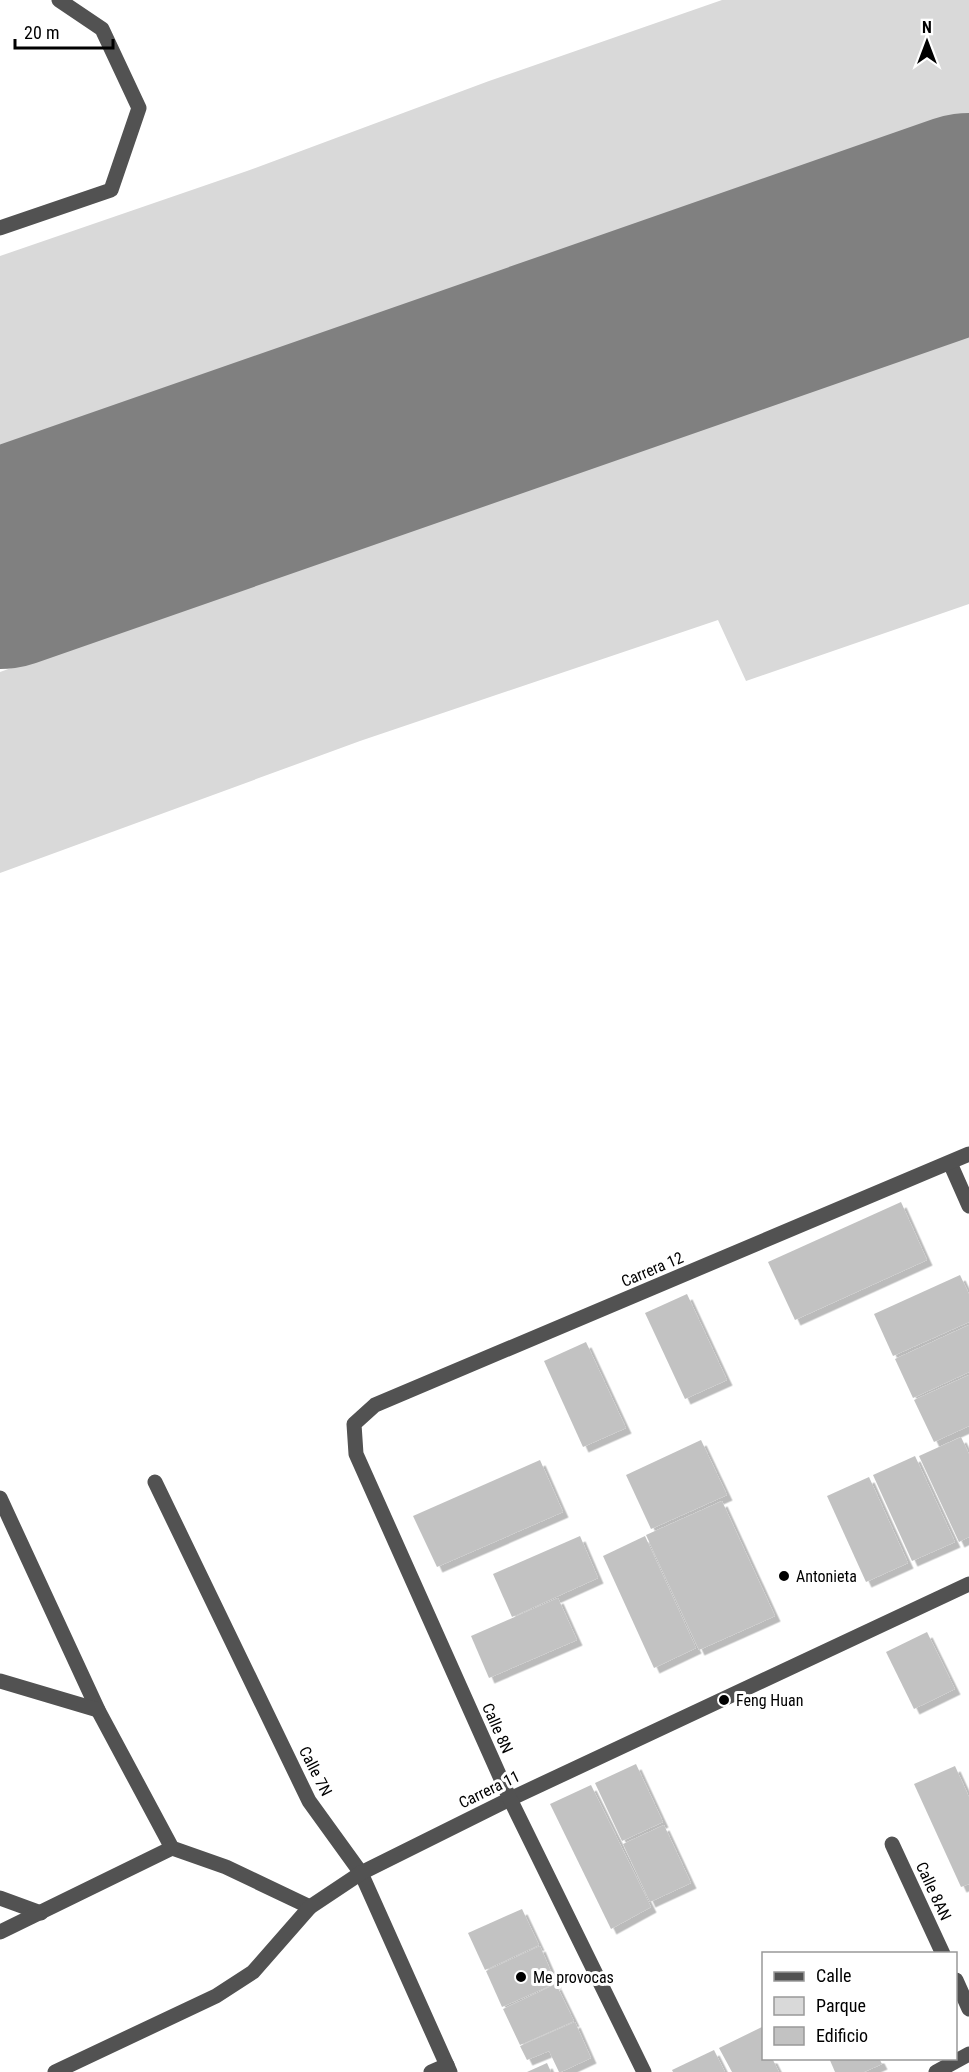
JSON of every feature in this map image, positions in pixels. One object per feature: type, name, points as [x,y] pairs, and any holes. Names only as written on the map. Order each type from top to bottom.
[{"type":"street","points":[[0,228],[111,190],[140,108],[102,29],[59,0]]},
{"type":"street","name":"Carrera 12","points":[[354,1424],[375,1404],[969,1154]]},
{"type":"street","points":[[950,1163],[969,1206]]},
{"type":"street","name":"Calle 8N","points":[[354,1424],[356,1454],[510,1799],[644,2072]]},
{"type":"street","name":"Calle 7N","points":[[155,1482],[309,1801],[361,1873],[449,2068]]},
{"type":"street","points":[[0,1498],[98,1710],[172,1848],[226,1867],[310,1907]]},
{"type":"street","name":"Carrera 11","points":[[55,2072],[216,1996],[253,1972],[310,1907],[361,1873],[510,1799],[969,1584]]},
{"type":"street","points":[[0,1681],[98,1710]]},
{"type":"street","name":"Calle 8AN","points":[[892,1844],[943,1952]]},
{"type":"street","points":[[0,1932],[172,1848]]},
{"type":"street","points":[[0,1898],[41,1913]]},
{"type":"street","points":[[957,1982],[969,2009]]},
{"type":"street","points":[[936,2072],[969,2054]]},
{"type":"street","points":[[431,2072],[449,2068]]},
{"type":"green space","points":[[722,0],[969,0],[969,139],[0,479],[0,256],[247,171],[489,81]]},
{"type":"green space","points":[[969,328],[969,604],[746,681],[718,620],[360,741],[0,873],[0,672]]},
{"type":"building","points":[[901,1202],[927,1260],[795,1320],[768,1262]]},
{"type":"building","points":[[960,1275],[969,1294],[969,1322],[893,1356],[874,1314]]},
{"type":"building","points":[[687,1294],[727,1380],[685,1399],[645,1313]]},
{"type":"building","points":[[969,1325],[969,1372],[913,1398],[895,1359]]},
{"type":"building","points":[[586,1342],[626,1428],[583,1447],[544,1361]]},
{"type":"building","points":[[969,1375],[969,1426],[934,1442],[914,1400]]},
{"type":"building","points":[[961,1437],[969,1454],[969,1537],[959,1542],[919,1456]]},
{"type":"building","points":[[701,1440],[727,1495],[651,1529],[626,1475]]},
{"type":"building","points":[[915,1456],[955,1542],[912,1561],[873,1475]]},
{"type":"building","points":[[540,1460],[563,1512],[437,1567],[413,1516]]},
{"type":"building","points":[[869,1477],[908,1563],[866,1582],[827,1496]]},
{"type":"building","points":[[722,1501],[775,1616],[699,1650],[646,1535]]},
{"type":"building","points":[[580,1536],[598,1578],[512,1617],[493,1574]]},
{"type":"building","points":[[645,1536],[696,1648],[654,1668],[603,1556]]},
{"type":"building","points":[[558,1598],[577,1640],[489,1678],[471,1636]]},
{"type":"building","points":[[927,1632],[955,1689],[914,1709],[886,1652]]},
{"type":"building","points":[[636,1764],[663,1822],[622,1841],[595,1783]]},
{"type":"building","points":[[955,1766],[969,1797],[969,1884],[961,1887],[914,1784]]},
{"type":"building","points":[[591,1785],[651,1907],[611,1929],[550,1804]]},
{"type":"building","points":[[664,1825],[691,1883],[650,1902],[623,1844]]},
{"type":"building","points":[[522,1909],[539,1945],[485,1970],[468,1933]]},
{"type":"building","name":"Me provocas","points":[[540,1946],[556,1983],[502,2007],[486,1971]]},
{"type":"building","points":[[556,1984],[574,2021],[520,2045],[503,2009]]},
{"type":"building","points":[[575,2022],[591,2058],[561,2072],[549,2051],[527,2060],[520,2046]]},
{"type":"building","points":[[762,2027],[762,2060],[773,2060],[779,2072],[732,2072],[719,2048]]},
{"type":"building","points":[[714,2050],[725,2072],[673,2072],[672,2070]]},
{"type":"building","points":[[830,2060],[880,2060],[882,2064],[864,2072],[835,2072]]},
{"type":"building","points":[[547,2063],[551,2072],[527,2072]]},
{"type":"runway","points":[[0,560],[969,222]]},
{"type":"place","name":"Antonieta","points":[[784,1576]]},
{"type":"place","name":"Feng Huan","points":[[724,1700]]},
{"type":"place","name":"Me provocas","points":[[521,1977]]}]
